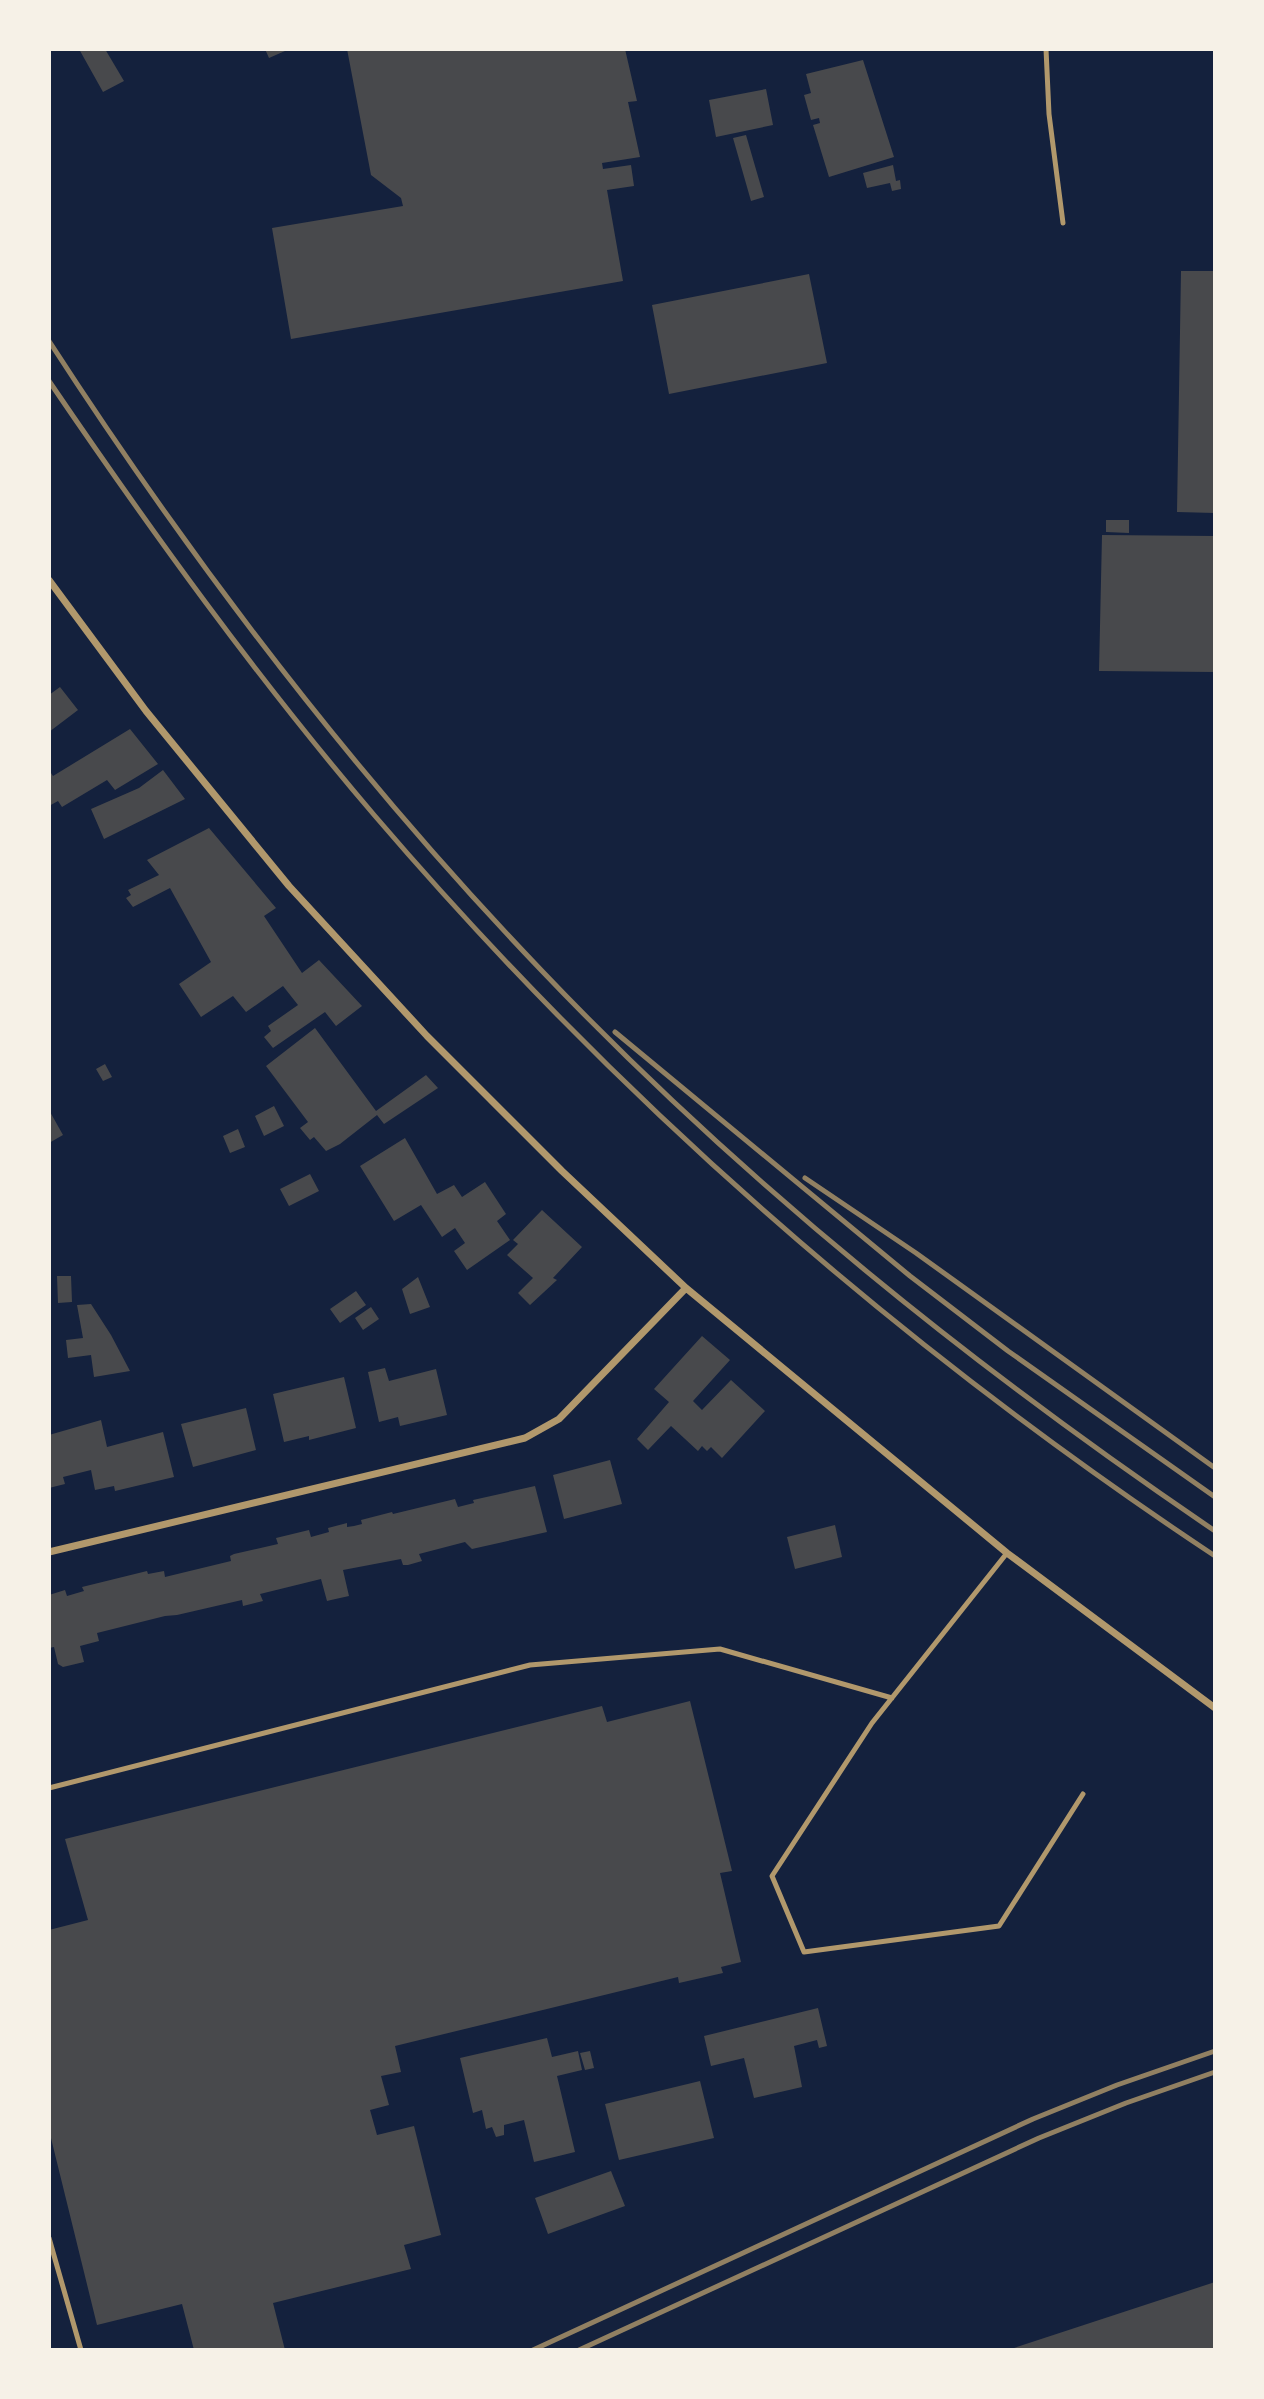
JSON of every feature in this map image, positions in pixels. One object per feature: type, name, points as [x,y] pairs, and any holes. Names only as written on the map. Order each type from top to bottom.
[{"type":"street","points":[[49,580],[146,711],[289,886],[436,1046],[562,1171],[686,1288],[1007,1553],[1215,1708]]},
{"type":"street","points":[[49,1552],[525,1438],[559,1419],[686,1288]]},
{"type":"lane","points":[[1046,49],[1049,114],[1063,223]]},
{"type":"lane","points":[[1007,1553],[872,1723],[772,1876],[804,1952],[999,1926],[1083,1794]]},
{"type":"lane","points":[[49,1788],[530,1665],[720,1649],[892,1698]]},
{"type":"lane","points":[[49,2238],[81,2350]]},
{"type":"building","points":[[79,49],[105,49],[124,81],[103,92]]},
{"type":"building","points":[[265,49],[285,49],[285,51],[269,58]]},
{"type":"building","points":[[347,49],[625,49],[637,101],[628,102],[640,157],[602,163],[603,169],[631,165],[634,186],[607,190],[623,281],[291,339],[272,228],[403,206],[401,198],[371,175]]},
{"type":"building","points":[[863,60],[894,157],[829,177],[813,125],[820,123],[819,118],[811,120],[804,95],[811,93],[806,74]]},
{"type":"building","points":[[766,89],[773,125],[716,137],[709,100]]},
{"type":"building","points":[[746,135],[764,197],[751,201],[733,138]]},
{"type":"building","points":[[893,165],[896,181],[900,180],[901,189],[892,191],[890,183],[867,188],[863,173]]},
{"type":"building","points":[[1181,271],[1215,271],[1215,513],[1177,512]]},
{"type":"building","points":[[809,274],[827,363],[669,394],[652,305]]},
{"type":"building","points":[[1106,520],[1129,520],[1129,533],[1106,532]]},
{"type":"building","points":[[1102,535],[1215,536],[1215,672],[1099,671]]},
{"type":"building","points":[[60,687],[78,710],[49,732],[49,695]]},
{"type":"building","points":[[130,729],[158,764],[115,790],[107,780],[62,807],[58,801],[49,806],[49,770],[53,776]]},
{"type":"building","points":[[163,770],[185,799],[104,839],[91,809],[139,788]]},
{"type":"building","points":[[209,828],[276,908],[264,916],[302,973],[319,960],[362,1006],[336,1026],[325,1012],[273,1048],[264,1037],[271,1031],[268,1026],[298,1005],[283,986],[246,1012],[233,996],[201,1017],[179,984],[211,962],[170,888],[133,907],[126,898],[131,895],[128,890],[159,875],[147,860]]},
{"type":"building","points":[[315,1028],[376,1111],[426,1075],[438,1088],[384,1124],[377,1115],[340,1144],[326,1151],[314,1137],[310,1140],[300,1128],[308,1122],[266,1066]]},
{"type":"building","points":[[105,1064],[112,1077],[103,1081],[96,1069]]},
{"type":"building","points":[[274,1106],[284,1126],[264,1136],[255,1116]]},
{"type":"building","points":[[49,1110],[63,1135],[49,1143]]},
{"type":"building","points":[[238,1129],[245,1147],[230,1153],[223,1136]]},
{"type":"building","points":[[405,1138],[437,1194],[454,1185],[462,1197],[485,1182],[506,1214],[497,1221],[510,1240],[467,1270],[454,1251],[465,1243],[455,1228],[442,1237],[421,1205],[394,1221],[360,1166]]},
{"type":"building","points":[[310,1174],[319,1191],[289,1206],[280,1189]]},
{"type":"building","points":[[542,1210],[582,1247],[553,1278],[557,1280],[530,1305],[518,1293],[533,1278],[507,1255],[518,1244],[513,1240]]},
{"type":"building","points":[[57,1276],[71,1276],[72,1302],[58,1303]]},
{"type":"building","points":[[418,1277],[430,1307],[410,1314],[402,1289]]},
{"type":"building","points":[[356,1291],[366,1305],[340,1323],[330,1309]]},
{"type":"building","points":[[91,1304],[130,1371],[94,1377],[91,1355],[68,1358],[66,1340],[83,1338],[77,1305]]},
{"type":"building","points":[[371,1307],[379,1319],[363,1330],[355,1318]]},
{"type":"building","points":[[702,1336],[730,1360],[693,1401],[702,1410],[731,1380],[765,1411],[722,1458],[711,1447],[707,1451],[702,1446],[698,1451],[671,1426],[648,1450],[637,1439],[669,1402],[654,1389]]},
{"type":"building","points":[[385,1368],[389,1381],[436,1369],[447,1415],[400,1426],[398,1417],[379,1422],[368,1372]]},
{"type":"building","points":[[344,1377],[356,1428],[309,1440],[309,1436],[284,1442],[273,1394]]},
{"type":"building","points":[[246,1408],[256,1450],[193,1467],[181,1424]]},
{"type":"building","points":[[101,1420],[107,1447],[163,1432],[174,1477],[115,1491],[114,1486],[95,1490],[91,1470],[63,1477],[65,1484],[49,1488],[49,1435]]},
{"type":"building","points":[[610,1460],[622,1504],[564,1519],[553,1475]]},
{"type":"building","points":[[535,1486],[547,1532],[472,1549],[465,1542],[419,1554],[422,1561],[408,1565],[403,1565],[401,1559],[343,1570],[349,1596],[327,1601],[321,1579],[260,1594],[263,1601],[243,1606],[242,1600],[97,1633],[99,1641],[80,1646],[84,1662],[63,1667],[58,1664],[54,1647],[49,1648],[49,1595],[65,1590],[67,1596],[84,1591],[82,1587],[147,1571],[148,1574],[164,1571],[165,1577],[231,1561],[230,1556],[234,1554],[278,1544],[276,1538],[309,1530],[311,1537],[329,1532],[328,1528],[347,1523],[347,1527],[362,1524],[361,1520],[392,1512],[393,1514],[455,1499],[458,1507],[474,1503],[473,1500]]},
{"type":"building","points":[[835,1525],[842,1557],[795,1569],[787,1537]]},
{"type":"building","points":[[690,1701],[732,1871],[720,1873],[741,1962],[721,1967],[723,1973],[679,1983],[678,1977],[395,2046],[401,2072],[381,2076],[389,2105],[370,2110],[377,2135],[414,2126],[441,2235],[404,2245],[411,2269],[273,2303],[285,2350],[194,2350],[182,2304],[97,2325],[49,2130],[49,1930],[88,1920],[65,1839],[602,1706],[607,1722]]},
{"type":"building","points":[[818,2008],[827,2046],[819,2048],[817,2040],[794,2046],[802,2087],[754,2098],[744,2058],[711,2066],[704,2036]]},
{"type":"building","points":[[547,2038],[552,2057],[578,2051],[582,2070],[557,2076],[575,2152],[534,2162],[524,2120],[504,2125],[504,2135],[496,2137],[492,2127],[486,2129],[482,2110],[473,2113],[460,2058]]},
{"type":"building","points":[[590,2051],[594,2068],[585,2070],[580,2053]]},
{"type":"building","points":[[700,2081],[714,2138],[619,2160],[605,2104]]},
{"type":"building","points":[[611,2171],[625,2206],[548,2234],[535,2198]]},
{"type":"building","points":[[1215,2282],[1215,2350],[1011,2350],[1011,2349]]},
{"type":"railway","points":[[49,341],[161,507],[280,668],[407,823],[542,971],[698,1125],[864,1269],[1036,1404],[1215,1531]]},
{"type":"railway","points":[[49,381],[166,548],[331,764],[468,921],[565,1023],[666,1121],[876,1306],[986,1393],[1215,1556]]},
{"type":"railway","points":[[615,1032],[910,1276],[1008,1351],[1215,1497]]},
{"type":"railway","points":[[805,1178],[916,1253],[1215,1468]]},
{"type":"railway","points":[[533,2350],[1033,2119],[1117,2085],[1215,2051]]},
{"type":"railway","points":[[579,2350],[1039,2138],[1126,2103],[1215,2072]]}]
